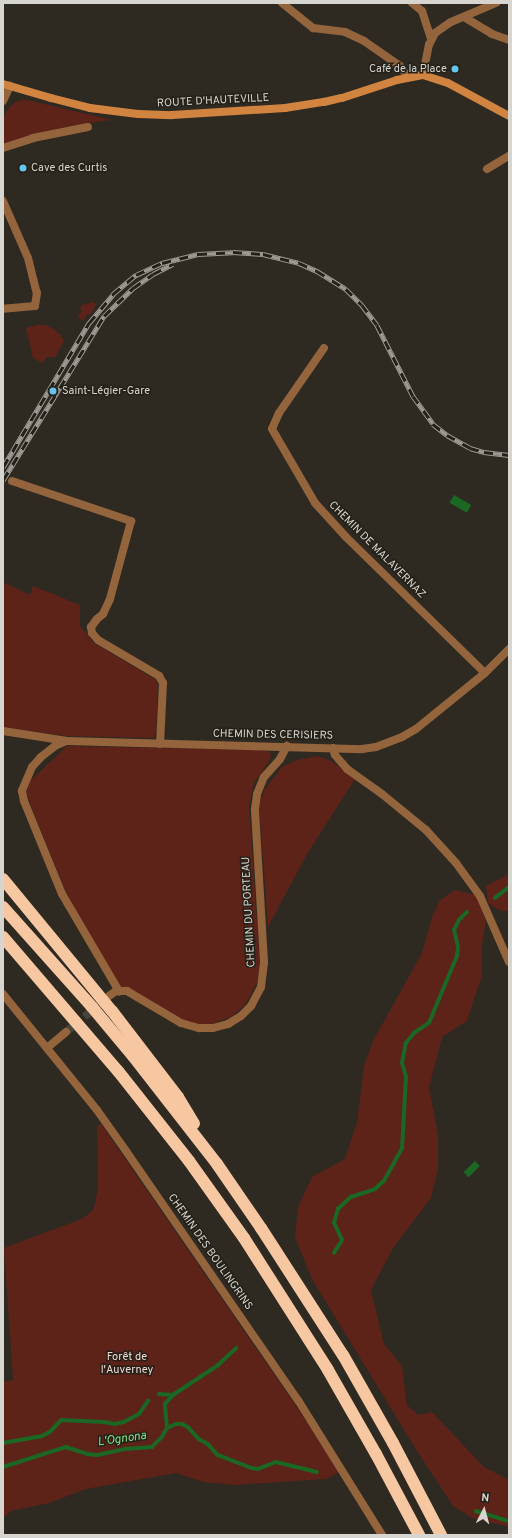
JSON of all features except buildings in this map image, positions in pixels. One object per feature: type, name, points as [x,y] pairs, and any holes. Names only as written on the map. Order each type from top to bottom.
[{"type":"highway","points":[[3,879],[108,1005],[178,1097],[217,1164]]},
{"type":"highway","points":[[3,907],[113,1032],[217,1164],[294,1277],[338,1348],[393,1443],[441,1535]]},
{"type":"highway","points":[[3,937],[75,1019],[132,1088],[189,1161],[244,1238],[332,1376],[419,1535]]},
{"type":"main road","name":"ROUTE D'HAUTEVILLE","points":[[7,85],[90,108],[138,114],[172,115],[286,108],[324,102],[408,77],[423,75]]},
{"type":"main road","points":[[423,75],[448,83],[509,116]]},
{"type":"street","points":[[282,3],[313,28],[345,32],[364,41],[402,68],[408,77]]},
{"type":"street","points":[[412,3],[422,11],[431,40]]},
{"type":"street","points":[[423,75],[431,40],[441,28],[496,3]]},
{"type":"street","points":[[464,17],[492,34],[509,40]]},
{"type":"street","points":[[3,101],[7,85]]},
{"type":"street","points":[[3,148],[33,138],[88,127]]},
{"type":"street","points":[[487,169],[509,156]]},
{"type":"street","points":[[3,201],[28,258],[37,287],[35,306],[3,309]]},
{"type":"street","name":"CHEMIN DE MALAVERNAZ","points":[[324,348],[278,413],[272,429],[315,503],[352,543],[485,673]]},
{"type":"street","points":[[12,481],[131,521],[110,599],[103,614],[96,619],[91,627],[92,633],[98,640],[159,676],[163,683],[160,744]]},
{"type":"street","name":"CHEMIN DES CERISIERS","points":[[3,731],[67,741],[333,748],[376,747],[402,738],[416,730],[485,673],[509,649]]},
{"type":"street","points":[[67,741],[55,746],[41,757],[32,767],[22,791],[24,801],[62,894],[119,991],[109,996]]},
{"type":"street","name":"CHEMIN DU PORTEAU","points":[[119,991],[134,994],[181,1023],[198,1028],[213,1028],[228,1024],[241,1016],[252,1006],[261,986],[264,962],[255,809],[257,794],[264,777],[280,760],[287,746]]},
{"type":"street","points":[[333,748],[335,755],[347,769],[382,794],[426,830],[456,862],[480,896],[509,962]]},
{"type":"street","name":"CHEMIN DES BOULINGRINS","points":[[3,994],[97,1110],[261,1345],[338,1462],[382,1535]]},
{"type":"street","points":[[47,1048],[66,1032]]},
{"type":"green space","points":[[23,99],[112,120],[88,123],[3,145],[3,118],[8,109],[14,103]]},
{"type":"green space","points":[[93,302],[97,304],[90,315],[87,314],[83,321],[78,317],[82,310],[80,309],[82,305]]},
{"type":"green space","points":[[37,325],[45,325],[54,329],[61,335],[64,341],[55,357],[47,357],[42,363],[33,358],[26,328]]},
{"type":"green space","points":[[3,582],[30,595],[33,586],[80,605],[80,626],[94,643],[156,680],[158,684],[156,732],[153,738],[65,736],[3,727]]},
{"type":"green space","points":[[67,746],[261,750],[267,751],[271,754],[270,760],[254,783],[249,805],[260,966],[257,982],[249,998],[243,1007],[231,1017],[214,1023],[208,1029],[199,1028],[119,991],[67,895],[26,794],[29,782]]},
{"type":"green space","points":[[317,756],[331,761],[355,779],[307,854],[268,927],[259,804],[265,789],[282,767],[297,760]]},
{"type":"green space","points":[[509,874],[509,911],[501,911],[488,903],[486,886]]},
{"type":"green space","points":[[455,890],[480,896],[487,912],[482,945],[482,975],[467,1021],[442,1037],[429,1088],[438,1134],[438,1170],[431,1198],[393,1248],[371,1290],[384,1344],[402,1366],[407,1405],[418,1415],[432,1412],[484,1467],[509,1480],[509,1527],[472,1518],[453,1506],[417,1451],[312,1279],[295,1237],[298,1207],[312,1177],[345,1159],[357,1122],[364,1066],[373,1041],[422,953],[432,917],[440,900]]},
{"type":"green space","name":"Forêt de l'Auverney","points":[[101,1124],[341,1471],[326,1479],[234,1485],[204,1482],[176,1473],[86,1489],[49,1503],[11,1511],[3,1518],[3,1382],[13,1380],[4,1248],[79,1220],[92,1211],[95,1205],[98,1186],[97,1126]]},
{"type":"shaded area","points":[[454,495],[471,505],[467,513],[450,503]]},
{"type":"shaded area","points":[[475,1161],[480,1166],[469,1177],[464,1172]]},
{"type":"waterway","points":[[495,898],[509,887]]},
{"type":"waterway","points":[[334,1253],[342,1240],[334,1223],[338,1209],[351,1197],[375,1189],[384,1181],[402,1149],[406,1077],[402,1063],[406,1043],[414,1033],[429,1023],[457,956],[458,947],[454,930],[459,920],[467,912]]},
{"type":"waterway","points":[[167,1428],[165,1404],[173,1395],[217,1366],[236,1348]]},
{"type":"waterway","points":[[159,1394],[173,1395]]},
{"type":"waterway","points":[[3,1443],[42,1436],[50,1432],[61,1420],[115,1424],[124,1422],[139,1414],[148,1401]]},
{"type":"waterway","name":"L'Ognona","points":[[3,1467],[66,1447],[87,1454],[97,1455],[125,1449],[152,1447],[162,1437],[167,1428],[176,1424],[182,1424],[188,1427],[199,1439],[208,1444],[218,1455],[252,1468],[258,1469],[276,1462],[317,1472]]},
{"type":"waterway","name":"L'Ognona","points":[[476,1511],[509,1521]]},
{"type":"tunnel","points":[[66,1032],[107,998]]},
{"type":"railway","points":[[3,467],[89,323],[113,294],[136,275],[162,263],[198,254],[233,252],[263,254],[299,263],[317,271],[346,289],[362,305],[377,325],[413,396],[433,424],[447,435],[470,448],[484,452],[509,455]]},
{"type":"railway","points":[[3,480],[104,316],[133,288],[153,274],[173,264]]},
{"type":"place","name":"Café de la Place","points":[[455,69]]},
{"type":"place","name":"Cave des Curtis","points":[[23,168]]},
{"type":"place","name":"Saint-Légier-Gare","points":[[53,391]]}]
